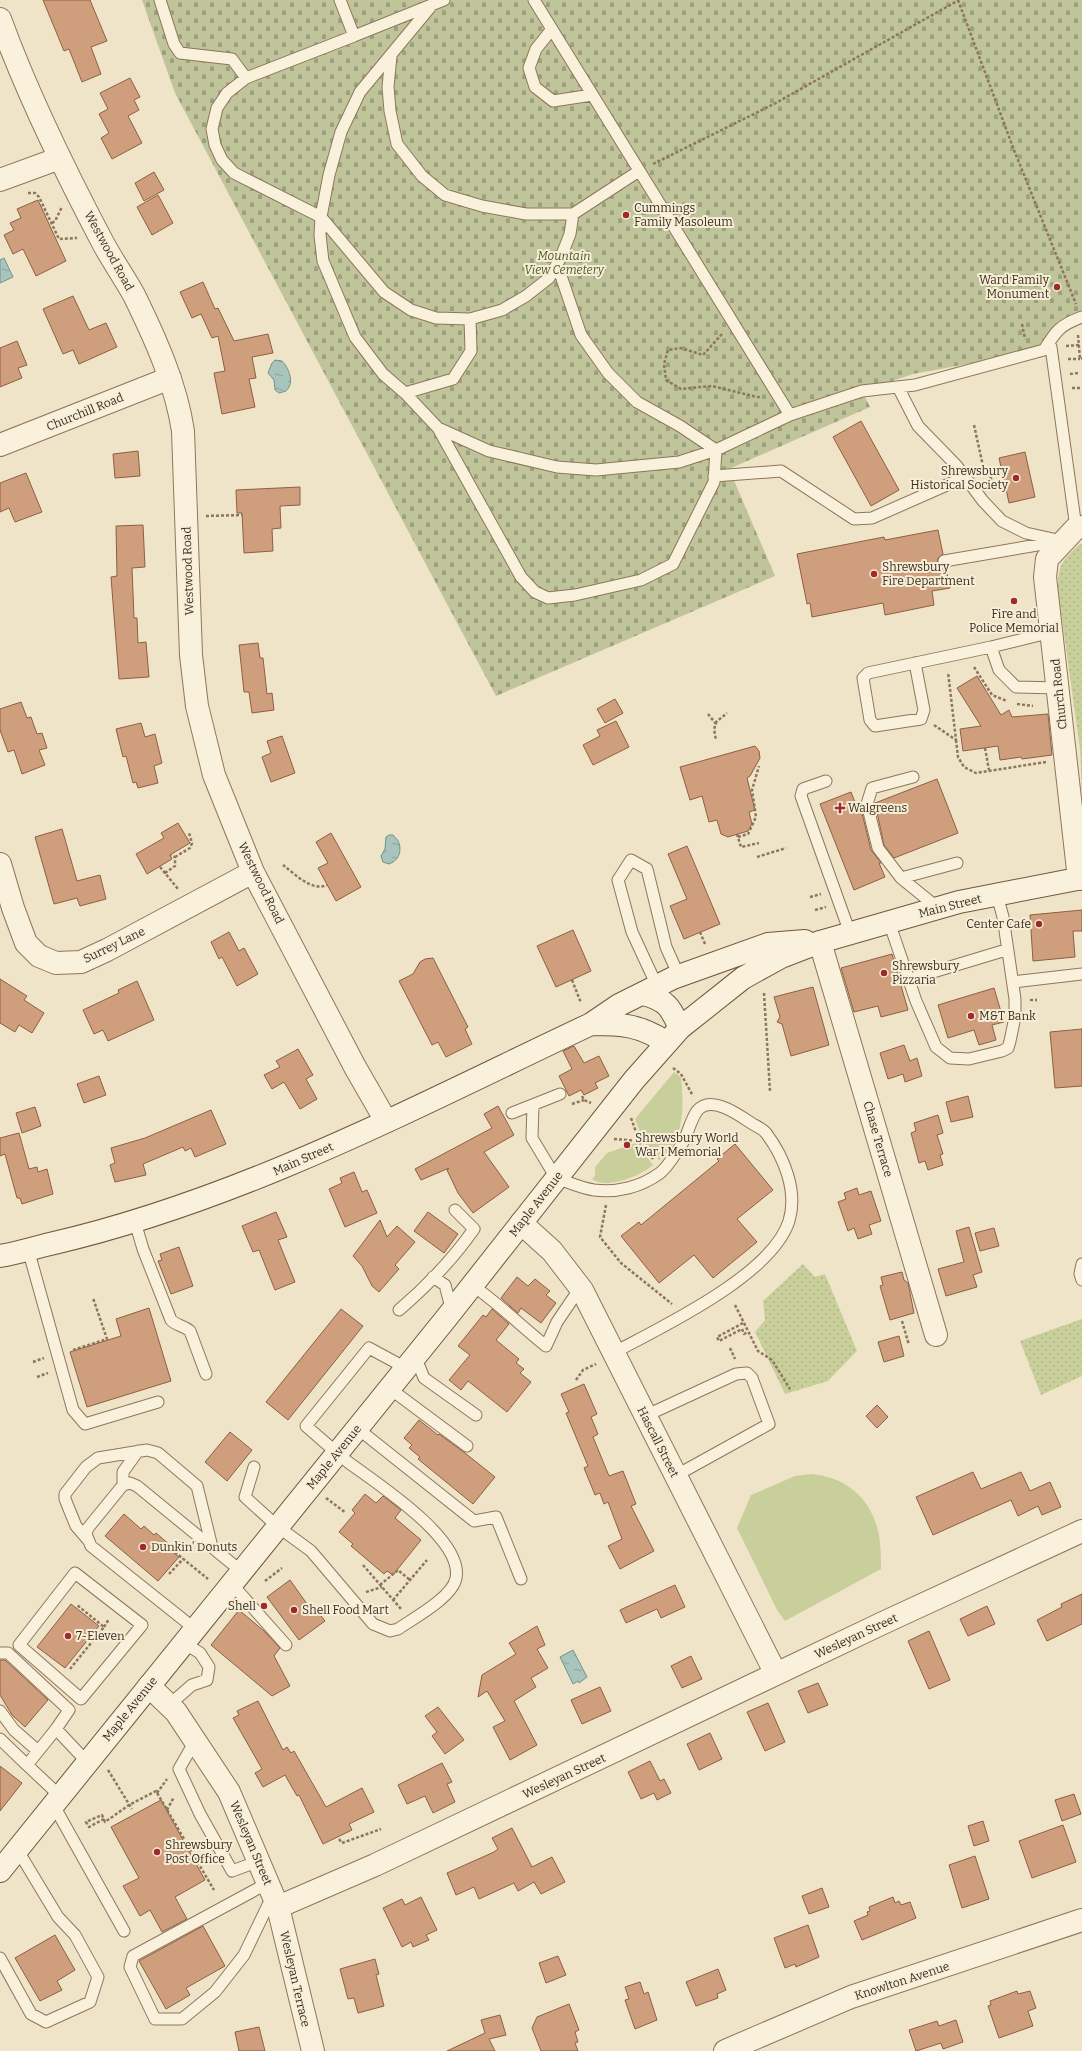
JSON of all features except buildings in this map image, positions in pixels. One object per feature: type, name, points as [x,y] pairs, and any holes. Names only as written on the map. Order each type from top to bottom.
[{"type":"street","name":"Westwood Road","points":[[0,19],[12,51],[60,158],[104,244],[133,295],[170,378],[180,411],[183,431],[191,655],[197,706],[214,775],[253,872],[355,1066],[386,1121]]},
{"type":"street","points":[[0,180],[60,158]]},
{"type":"street","name":"Churchill Road","points":[[0,445],[170,378]]},
{"type":"street","name":"Church Road","points":[[1073,532],[1047,559],[1045,591],[1052,632],[1080,878]]},
{"type":"street","name":"Surrey Lane","points":[[0,864],[13,908],[26,943],[39,956],[56,963],[81,962],[107,950],[253,872]]},
{"type":"street","name":"Main Street","points":[[592,1024],[621,1024],[648,1031],[673,1035],[743,978],[781,958],[820,942],[938,908],[1080,878]]},
{"type":"street","name":"Main Street","points":[[0,1256],[135,1222],[265,1176],[592,1024],[619,1005],[680,976],[768,944],[790,941],[820,942]]},
{"type":"street","name":"Chase Terrace","points":[[820,942],[936,1335]]},
{"type":"street","points":[[650,990],[671,1008],[673,1035]]},
{"type":"street","name":"Maple Avenue","points":[[1,1868],[57,1800],[97,1764],[149,1686],[452,1311],[556,1178],[673,1035]]},
{"type":"street","name":"Hascall Street","points":[[521,1223],[552,1251],[580,1288],[776,1674]]},
{"type":"street","name":"Wesleyan Street","points":[[149,1686],[169,1705],[195,1741],[228,1792],[274,1896],[381,1862],[776,1674],[1082,1531]]},
{"type":"street","name":"Wesleyan Terrace","points":[[274,1896],[313,2051]]},
{"type":"street","name":"Knowlton Avenue","points":[[725,2051],[851,1997],[1082,1920]]},
{"type":"lane","points":[[160,0],[174,44],[180,53],[232,59],[246,78]]},
{"type":"lane","points":[[340,0],[354,36]]},
{"type":"lane","points":[[444,0],[246,78],[227,93],[217,108],[212,129],[215,146],[220,155],[234,173],[321,217],[384,292],[411,310],[436,318],[470,319],[502,310],[526,296],[549,278],[570,234],[573,214]]},
{"type":"lane","points":[[534,0],[790,415]]},
{"type":"lane","points":[[432,5],[360,92],[341,132],[329,175],[321,217],[320,235],[323,261],[355,337],[383,374],[405,393],[438,428],[520,577],[535,592],[548,598],[575,595],[641,580],[673,564],[714,482],[716,450]]},
{"type":"lane","points":[[552,30],[536,49],[529,68],[535,87],[553,101],[592,95]]},
{"type":"lane","points":[[391,56],[388,87],[390,111],[397,144],[422,176],[445,194],[482,206],[526,214],[573,214],[639,171]]},
{"type":"lane","points":[[557,264],[581,334],[608,373],[637,402],[680,426],[716,450]]},
{"type":"lane","points":[[1044,350],[1058,329],[1081,314]]},
{"type":"lane","points":[[405,393],[453,379],[471,351],[470,319]]},
{"type":"lane","points":[[438,428],[489,451],[557,467],[596,470],[679,462],[716,450],[790,415],[862,391],[914,385],[1052,347],[1073,532]]},
{"type":"lane","points":[[898,387],[918,426],[956,465],[983,501],[1002,521],[1026,532],[1073,532]]},
{"type":"lane","points":[[714,476],[781,471],[854,519],[872,518],[965,476]]},
{"type":"lane","points":[[944,560],[1073,532]]},
{"type":"lane","points":[[915,663],[924,710],[921,719],[875,726],[870,720],[863,678],[868,672],[991,648],[1052,632]]},
{"type":"lane","points":[[991,648],[999,670],[1016,687],[1059,695]]},
{"type":"lane","points":[[913,777],[872,788],[867,804],[878,848],[901,878],[938,908]]},
{"type":"lane","points":[[826,781],[804,790],[801,796],[850,933]]},
{"type":"lane","points":[[650,990],[618,880],[631,860],[647,869],[666,947],[680,976]]},
{"type":"lane","points":[[901,878],[957,863]]},
{"type":"lane","points":[[889,922],[910,979],[916,1001],[936,1047],[950,1058],[969,1059],[1002,1051],[1008,1048],[1015,1017],[1013,982],[997,895]]},
{"type":"lane","points":[[910,979],[1006,950]]},
{"type":"lane","points":[[1013,982],[1082,974]]},
{"type":"lane","points":[[512,1113],[560,1094]]},
{"type":"lane","points":[[534,1105],[532,1138],[556,1178],[593,1190],[608,1190],[635,1186],[660,1173],[682,1143],[697,1111],[710,1106],[723,1106],[765,1132],[785,1166],[792,1203],[789,1221],[780,1239],[767,1257],[722,1292],[614,1355]]},
{"type":"lane","points":[[399,1310],[456,1255],[474,1229],[455,1210]]},
{"type":"lane","points":[[135,1222],[143,1249],[171,1320],[176,1325],[184,1326],[190,1331],[206,1374]]},
{"type":"lane","points":[[28,1249],[73,1410],[85,1424],[158,1402]]},
{"type":"lane","points":[[1082,1264],[1080,1274],[1082,1280]]},
{"type":"lane","points":[[434,1277],[445,1285],[452,1311]]},
{"type":"lane","points":[[472,1285],[494,1300],[523,1328],[546,1346],[558,1322],[580,1288]]},
{"type":"lane","points":[[254,1467],[245,1497],[277,1526],[311,1551],[373,1624],[390,1631],[398,1630],[448,1594],[453,1587],[456,1578],[454,1558],[438,1535],[421,1518],[337,1453],[306,1426],[369,1348],[410,1362],[424,1378],[476,1415]]},
{"type":"lane","points":[[645,1416],[736,1374],[746,1373],[752,1378],[769,1424],[675,1476]]},
{"type":"lane","points":[[389,1388],[467,1446]]},
{"type":"lane","points":[[357,1428],[474,1521],[496,1518],[521,1579]]},
{"type":"lane","points":[[88,1540],[76,1526],[65,1499],[65,1494],[91,1462],[98,1458],[147,1450],[158,1453],[197,1486],[212,1547]]},
{"type":"lane","points":[[138,1451],[123,1472],[123,1484],[88,1528],[86,1534],[91,1546],[189,1636],[210,1667],[207,1680],[192,1685],[169,1705]]},
{"type":"lane","points":[[123,1484],[130,1483],[137,1486],[212,1547],[286,1645]]},
{"type":"lane","points":[[75,1573],[142,1625],[92,1685],[81,1699],[19,1645],[75,1573]]},
{"type":"lane","points":[[0,1654],[8,1653],[69,1710],[56,1729],[26,1765]]},
{"type":"lane","points":[[0,1711],[14,1730],[38,1751]]},
{"type":"lane","points":[[56,1729],[97,1764]]},
{"type":"lane","points":[[0,1739],[26,1765],[57,1800],[124,1931]]},
{"type":"lane","points":[[195,1741],[179,1769],[200,1814],[232,1871],[259,1861]]},
{"type":"lane","points":[[0,1958],[31,2014],[46,2022],[90,2002],[98,1977],[75,1934],[58,1917],[18,1849]]},
{"type":"lane","points":[[274,1896],[268,1905],[244,1955],[215,1992],[182,2019],[155,2019],[130,1967],[133,1956],[274,1896]]},
{"type":"path","points":[[639,171],[774,104],[959,0],[1014,150],[1081,314]]},
{"type":"path","points":[[25,193],[35,193],[40,197],[59,239]]},
{"type":"path","points":[[732,322],[703,355],[681,348],[668,350],[664,364],[666,380],[681,389],[712,386],[756,398],[776,393]]},
{"type":"path","points":[[1078,329],[1080,359],[1082,358]]},
{"type":"path","points":[[974,426],[983,466],[995,485],[1004,482]]},
{"type":"path","points":[[186,516],[242,515]]},
{"type":"path","points":[[967,666],[973,665],[992,695],[1013,704],[1033,706]]},
{"type":"path","points":[[954,669],[948,670],[958,757],[964,767],[976,773],[1066,760]]},
{"type":"path","points":[[715,723],[727,713]]},
{"type":"path","points":[[708,714],[715,723],[716,740]]},
{"type":"path","points":[[922,716],[956,740]]},
{"type":"path","points":[[985,748],[989,770]]},
{"type":"path","points":[[759,766],[752,790],[756,818],[748,834],[737,835],[741,847],[759,843]]},
{"type":"path","points":[[175,857],[190,848],[192,842],[189,833]]},
{"type":"path","points":[[757,857],[786,848]]},
{"type":"path","points":[[170,855],[175,857]]},
{"type":"path","points":[[160,866],[164,872],[175,866],[175,857]]},
{"type":"path","points":[[283,865],[313,886],[320,888],[327,885]]},
{"type":"path","points":[[572,980],[581,1003]]},
{"type":"path","points":[[764,993],[770,1091]]},
{"type":"path","points":[[673,1068],[682,1074],[700,1109]]},
{"type":"path","points":[[582,1096],[584,1100],[593,1104]]},
{"type":"path","points":[[631,1118],[640,1141],[656,1162]]},
{"type":"path","points":[[614,1139],[640,1141]]},
{"type":"path","points":[[608,1190],[600,1238],[621,1262],[651,1288],[685,1314]]},
{"type":"path","points":[[68,1351],[107,1339],[93,1298]]},
{"type":"path","points":[[734,1305],[758,1352],[772,1360],[790,1389]]},
{"type":"path","points":[[902,1321],[909,1345]]},
{"type":"path","points":[[743,1323],[717,1337],[719,1341],[742,1329],[744,1334],[748,1332]]},
{"type":"path","points":[[576,1380],[583,1370],[614,1355]]},
{"type":"path","points":[[33,1362],[48,1356]]},
{"type":"path","points":[[171,1549],[208,1579]]},
{"type":"path","points":[[169,1574],[183,1559]]},
{"type":"path","points":[[393,1600],[427,1560]]},
{"type":"path","points":[[362,1565],[410,1620]]},
{"type":"path","points":[[265,1581],[282,1568]]},
{"type":"path","points":[[380,1585],[398,1570],[410,1580]]},
{"type":"path","points":[[69,1670],[104,1626],[77,1605]]},
{"type":"path","points":[[97,1764],[132,1809]]},
{"type":"path","points":[[157,1793],[168,1776]]},
{"type":"path","points":[[104,1819],[89,1827],[86,1822],[102,1815],[104,1819],[105,1822],[130,1805],[156,1791],[157,1793]]},
{"type":"path","points":[[157,1793],[214,1890]]},
{"type":"path","points":[[339,1839],[342,1843],[381,1829]]},
{"type":"green space","name":"Mountain View Cemetery","points":[[142,0],[1082,0],[1082,317],[1044,350],[913,374],[862,391],[870,407],[729,469],[775,576],[496,696],[175,93]]},
{"type":"green space","points":[[1080,544],[1082,544],[1082,796],[1080,749],[1058,591],[1059,575],[1062,564]]},
{"type":"green space","points":[[674,1072],[681,1077],[681,1122],[674,1143],[668,1152],[659,1160],[644,1142],[635,1119]]},
{"type":"green space","points":[[636,1143],[653,1165],[632,1177],[623,1180],[606,1183],[598,1182],[592,1179],[595,1176],[595,1167],[607,1153]]},
{"type":"green space","points":[[803,1264],[815,1277],[825,1274],[857,1351],[828,1381],[785,1394],[755,1332],[765,1320],[763,1301]]},
{"type":"green space","points":[[1082,1319],[1082,1376],[1041,1395],[1020,1341]]},
{"type":"green space","points":[[811,1474],[824,1476],[846,1485],[856,1492],[864,1501],[876,1522],[881,1548],[881,1569],[785,1621],[777,1610],[737,1528],[751,1495],[795,1476]]},
{"type":"water","points":[[4,258],[13,277],[0,283],[0,260]]},
{"type":"water","points":[[275,360],[282,361],[285,364],[289,371],[291,380],[289,388],[286,391],[279,393],[275,390],[274,380],[268,373],[272,363]]},
{"type":"water","points":[[393,835],[399,843],[400,853],[395,861],[389,864],[383,862],[381,856],[385,849],[386,837]]},
{"type":"water","points":[[573,1650],[587,1677],[579,1683],[578,1681],[573,1684],[560,1657]]},
{"type":"place","name":"Cummings Family Masoleum","points":[[626,215]]},
{"type":"place","name":"Ward Family Monument","points":[[1057,287]]},
{"type":"place","name":"Shrewsbury Historical Society","points":[[1016,478]]},
{"type":"place","name":"Shrewsbury Fire Department","points":[[874,574]]},
{"type":"place","name":"Fire and Police Memorial","points":[[1014,601]]},
{"type":"place","name":"Walgreens","points":[[840,808]]},
{"type":"place","name":"Center Cafe","points":[[1039,924]]},
{"type":"place","name":"Shrewsbury Pizzaria","points":[[884,973]]},
{"type":"place","name":"M&T Bank","points":[[971,1016]]},
{"type":"place","name":"Shrewsbury World War I Memorial","points":[[627,1145]]},
{"type":"place","name":"Dunkin' Donuts","points":[[143,1547]]},
{"type":"place","name":"Shell","points":[[264,1606]]},
{"type":"place","name":"Shell Food Mart","points":[[294,1610]]},
{"type":"place","name":"7-Eleven","points":[[68,1636]]},
{"type":"place","name":"Shrewsbury Post Office","points":[[157,1852]]}]
